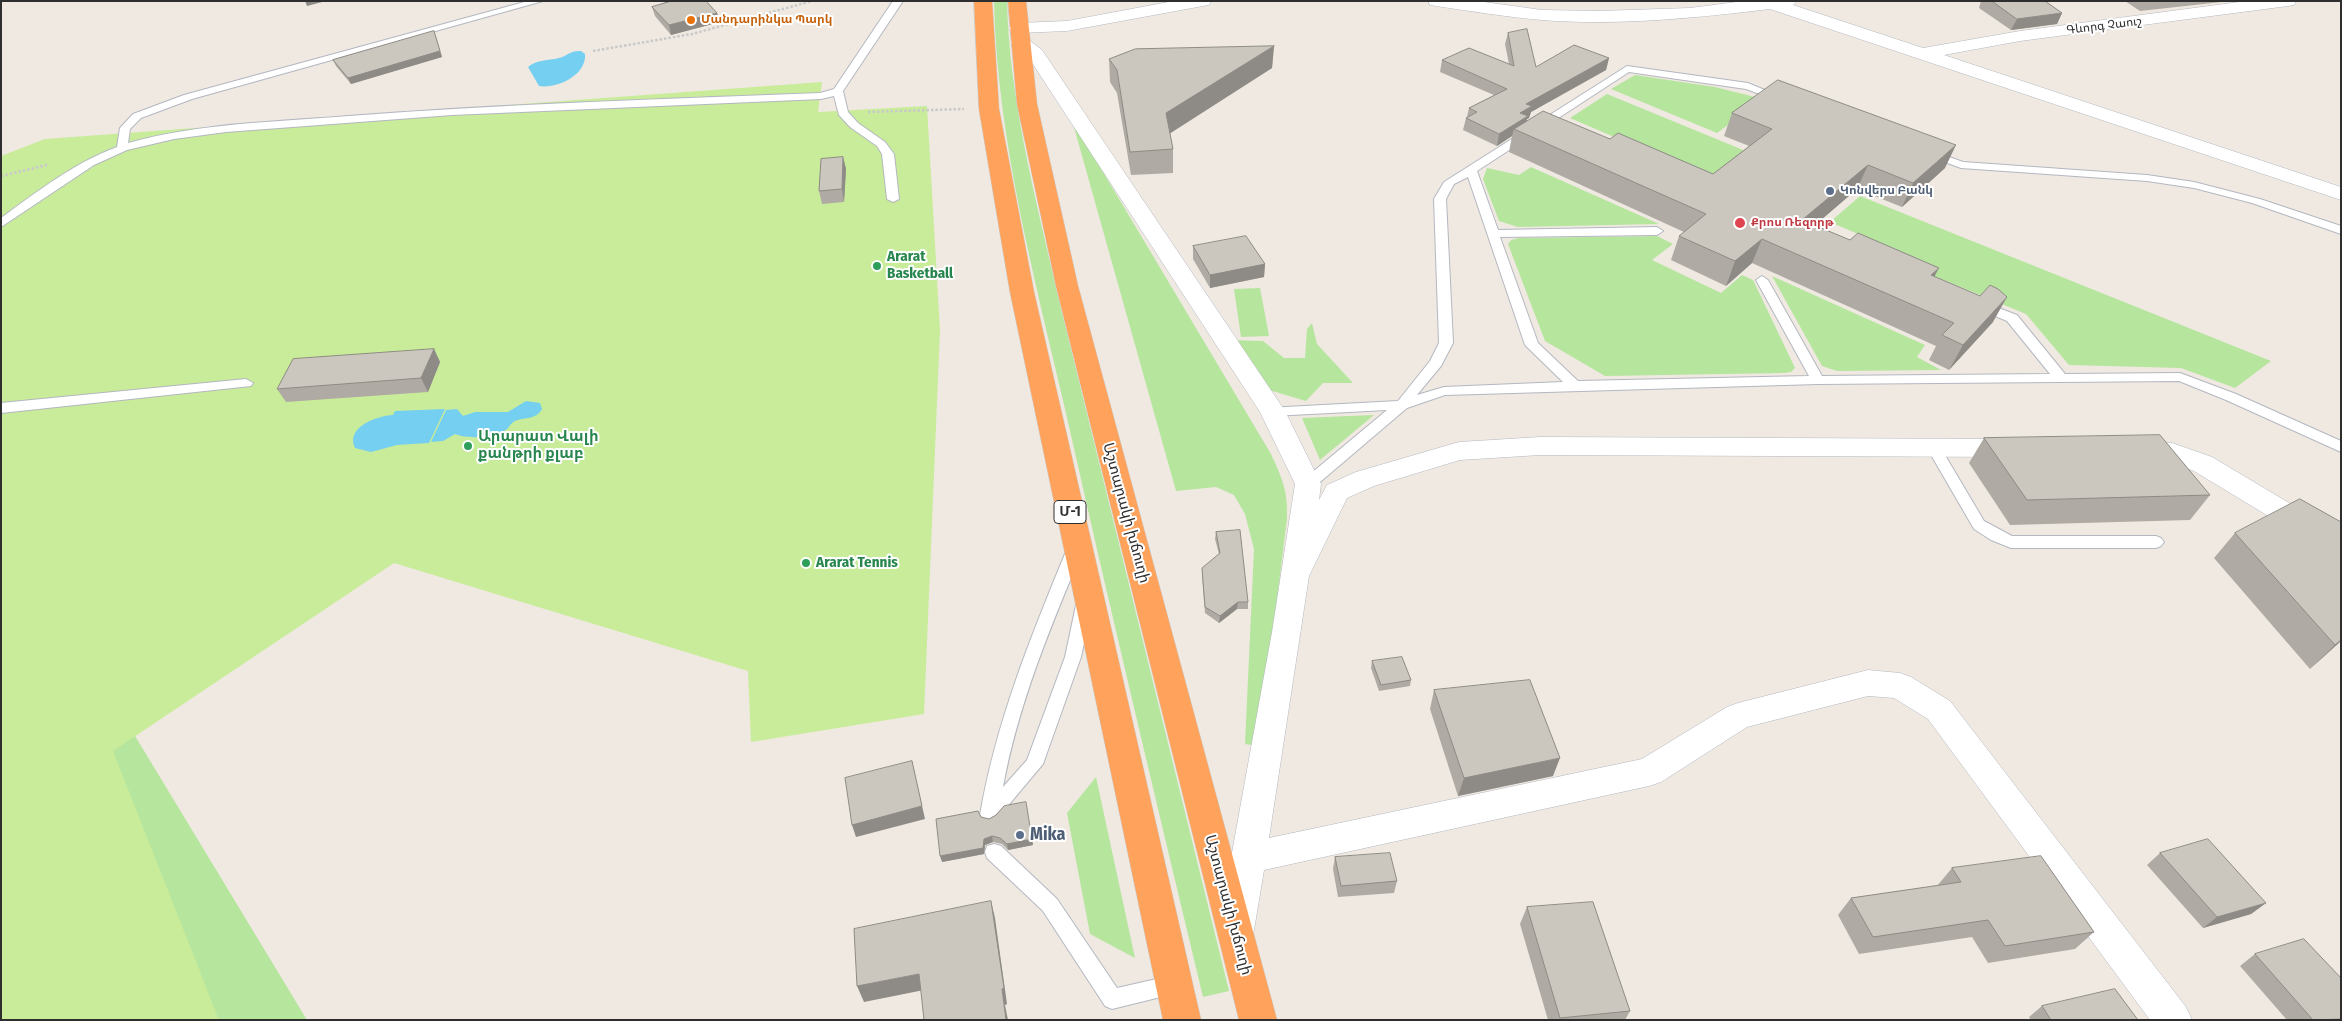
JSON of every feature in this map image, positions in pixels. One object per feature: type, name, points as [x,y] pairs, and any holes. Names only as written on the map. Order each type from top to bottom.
[{"type":"highway","name":"Մ-1","points":[[983,1],[989,108],[1022,292],[1182,1020]]},
{"type":"highway","name":"Աշտարակի խճուղի","points":[[1018,24],[1027,104],[1067,286],[1258,1020]]},
{"type":"street","points":[[1018,24],[1067,26],[1203,1]]},
{"type":"street","points":[[1436,1],[1496,6],[1542,15],[1599,16],[1690,13],[1781,3],[1920,54],[2341,194]]},
{"type":"street","name":"Գևորգ Չաուշ","points":[[1920,54],[2020,36],[2288,1]]},
{"type":"street","points":[[1018,24],[1272,411],[1308,484],[1287,632],[1235,937]]},
{"type":"street","points":[[1294,578],[1337,492],[1365,479],[1459,451],[1540,446],[2042,448]]},
{"type":"street","points":[[2120,449],[2172,452],[2203,464],[2341,547]]},
{"type":"street","points":[[1248,858],[1648,772],[1738,716],[1868,684],[1900,686],[1939,710],[2173,1020]]},
{"type":"lane","points":[[122,149],[125,128],[137,116],[188,97],[538,1]]},
{"type":"lane","points":[[1,224],[64,178],[94,161],[150,140],[192,132],[251,126],[560,106],[821,96],[838,91],[898,1]]},
{"type":"lane","points":[[1308,484],[1402,405],[1436,363],[1446,344],[1440,199],[1450,182],[1552,122],[1627,68],[1748,86],[1794,104]]},
{"type":"lane","points":[[838,91],[843,113],[854,124],[881,144],[888,154],[893,199]]},
{"type":"lane","points":[[1914,148],[1961,165],[2147,178],[2194,185],[2256,201],[2341,230]]},
{"type":"lane","points":[[1471,170],[1532,345],[1575,386]]},
{"type":"lane","points":[[1493,234],[1656,231]]},
{"type":"lane","points":[[1762,280],[1818,380]]},
{"type":"lane","points":[[1966,299],[2012,318],[2060,378]]},
{"type":"lane","points":[[1272,411],[1402,405],[1444,391],[1575,386],[1818,380],[2180,377],[2232,397],[2341,447]]},
{"type":"lane","points":[[1,408],[246,383]]},
{"type":"lane","points":[[1934,448],[1979,526],[1996,536],[2011,542],[2156,542]]},
{"type":"lane","points":[[1077,545],[1038,640],[1016,703],[1000,759],[989,815],[1034,764],[1072,657],[1087,588]]},
{"type":"lane","points":[[994,852],[1050,905],[1112,999],[1174,985]]},
{"type":"path","points":[[593,51],[692,34],[812,1]]},
{"type":"path","points":[[843,113],[989,108]]},
{"type":"green space","points":[[994,1],[1007,1],[1009,37],[1018,110],[1040,218],[1229,991],[1203,997],[1019,207],[1002,104]]},
{"type":"green space","points":[[1635,75],[1715,87],[1763,99],[1717,133],[1611,89]]},
{"type":"green space","name":"Արարատ Վալի քանթրի քլաբ","points":[[822,82],[818,112],[927,106],[940,330],[924,714],[751,742],[748,671],[394,563],[113,751],[219,1020],[1,1020],[1,156],[45,139]]},
{"type":"green space","points":[[1607,94],[1748,152],[1712,179],[1570,118]]},
{"type":"green space","points":[[1072,120],[1271,454],[1284,485],[1287,518],[1261,734],[1251,745],[1245,744],[1254,549],[1245,514],[1234,495],[1216,487],[1176,491]]},
{"type":"green space","points":[[1531,167],[1659,224],[1518,227],[1499,221],[1483,179],[1487,168],[1519,175]]},
{"type":"green space","points":[[1860,196],[2271,361],[2235,388],[2181,368],[2069,365],[2026,314],[1851,242],[1858,234],[1830,222]]},
{"type":"green space","points":[[1657,236],[1673,244],[1652,260],[1721,293],[1742,275],[1753,280],[1795,368],[1791,372],[1784,373],[1605,376],[1545,341],[1508,244],[1511,240],[1519,238]]},
{"type":"green space","points":[[1772,276],[1925,345],[1917,357],[1941,370],[1837,371],[1822,366]]},
{"type":"green space","points":[[1260,288],[1269,336],[1241,337],[1234,289]]},
{"type":"green space","points":[[1312,323],[1317,344],[1353,383],[1323,383],[1306,401],[1259,387],[1228,340],[1263,341],[1284,358],[1305,358],[1307,329]]},
{"type":"green space","points":[[1374,415],[1320,460],[1302,418]]},
{"type":"green space","points":[[100,678],[307,1020],[1,1020],[1,693]]},
{"type":"green space","points":[[1096,777],[1135,958],[1090,934],[1067,813]]},
{"type":"water","points":[[581,51],[585,54],[581,68],[570,79],[562,83],[539,86],[528,67],[539,61],[559,58],[572,52]]},
{"type":"water","points":[[526,401],[540,403],[542,409],[540,413],[533,417],[513,422],[506,430],[480,437],[466,437],[455,434],[443,441],[431,442],[446,410],[457,409],[463,416],[475,412],[508,412]]},
{"type":"water","points":[[445,409],[429,443],[397,445],[371,452],[355,448],[354,434],[371,420],[393,415],[395,411]]},
{"type":"building","points":[[672,1],[706,1],[717,13],[669,25],[652,7]]},
{"type":"building","points":[[1992,1],[2045,1],[2062,13],[2017,19]]},
{"type":"building","points":[[1527,29],[1536,67],[1574,45],[1609,58],[1526,104],[1532,106],[1520,113],[1528,116],[1499,134],[1466,118],[1477,112],[1469,108],[1507,89],[1442,60],[1469,48],[1514,66],[1508,33]]},
{"type":"building","points":[[434,31],[440,51],[348,78],[333,60]]},
{"type":"building","points":[[1274,46],[1166,113],[1173,149],[1130,152],[1117,70],[1109,59],[1135,49]]},
{"type":"building","points":[[1778,80],[1956,145],[1913,183],[1868,165],[1802,220],[1850,240],[1858,233],[1939,268],[1931,275],[1980,296],[1990,285],[1998,289],[2007,297],[1963,345],[1942,335],[1954,323],[1762,239],[1735,261],[1679,236],[1706,214],[1514,129],[1543,111],[1610,139],[1618,133],[1713,174],[1772,129],[1732,113]]},
{"type":"building","points":[[843,157],[842,189],[819,191],[821,159]]},
{"type":"building","points":[[1246,236],[1265,264],[1210,275],[1193,246]]},
{"type":"building","points":[[434,349],[421,378],[277,389],[293,359]]},
{"type":"building","points":[[2160,435],[2210,495],[2027,500],[1984,438]]},
{"type":"building","points":[[2300,499],[2341,522],[2341,640],[2335,645],[2235,533]]},
{"type":"building","points":[[1240,530],[1248,602],[1238,602],[1220,616],[1205,607],[1202,568],[1220,553],[1216,532]]},
{"type":"building","points":[[1402,657],[1411,680],[1381,685],[1372,661]]},
{"type":"building","points":[[1530,680],[1560,758],[1464,778],[1434,690]]},
{"type":"building","points":[[912,761],[922,806],[852,825],[845,778]]},
{"type":"building","points":[[1026,802],[1032,839],[1007,844],[1000,838],[992,836],[984,839],[983,848],[940,856],[936,819],[978,811],[981,817],[989,819],[996,815],[1004,806]]},
{"type":"building","points":[[2208,839],[2266,903],[2217,917],[2160,853]]},
{"type":"building","points":[[1390,853],[1397,881],[1341,886],[1335,857]]},
{"type":"building","points":[[2041,856],[2094,932],[2005,946],[1988,920],[1873,937],[1851,898],[1961,882],[1952,868]]},
{"type":"building","points":[[991,901],[1004,988],[1002,989],[1006,1020],[924,1020],[919,974],[857,986],[854,929]]},
{"type":"building","points":[[1593,902],[1630,1011],[1560,1018],[1527,907]]},
{"type":"building","points":[[2304,939],[2341,978],[2341,1019],[2313,1020],[2255,954]]},
{"type":"building","points":[[2115,989],[2138,1020],[2051,1020],[2042,1006]]},
{"type":"place","name":"Մանդարինկա Պարկ","points":[[691,20]]},
{"type":"place","name":"Կոնվերս Բանկ","points":[[1830,191]]},
{"type":"place","name":"Քրոս Ռեզորթ","points":[[1740,223]]},
{"type":"place","name":"Ararat Basketball","points":[[877,266]]},
{"type":"place","name":"Արարատ Վալի քանթրի քլաբ","points":[[468,446]]},
{"type":"place","name":"Ararat Tennis","points":[[806,563]]},
{"type":"place","name":"Mika","points":[[1020,835]]}]
